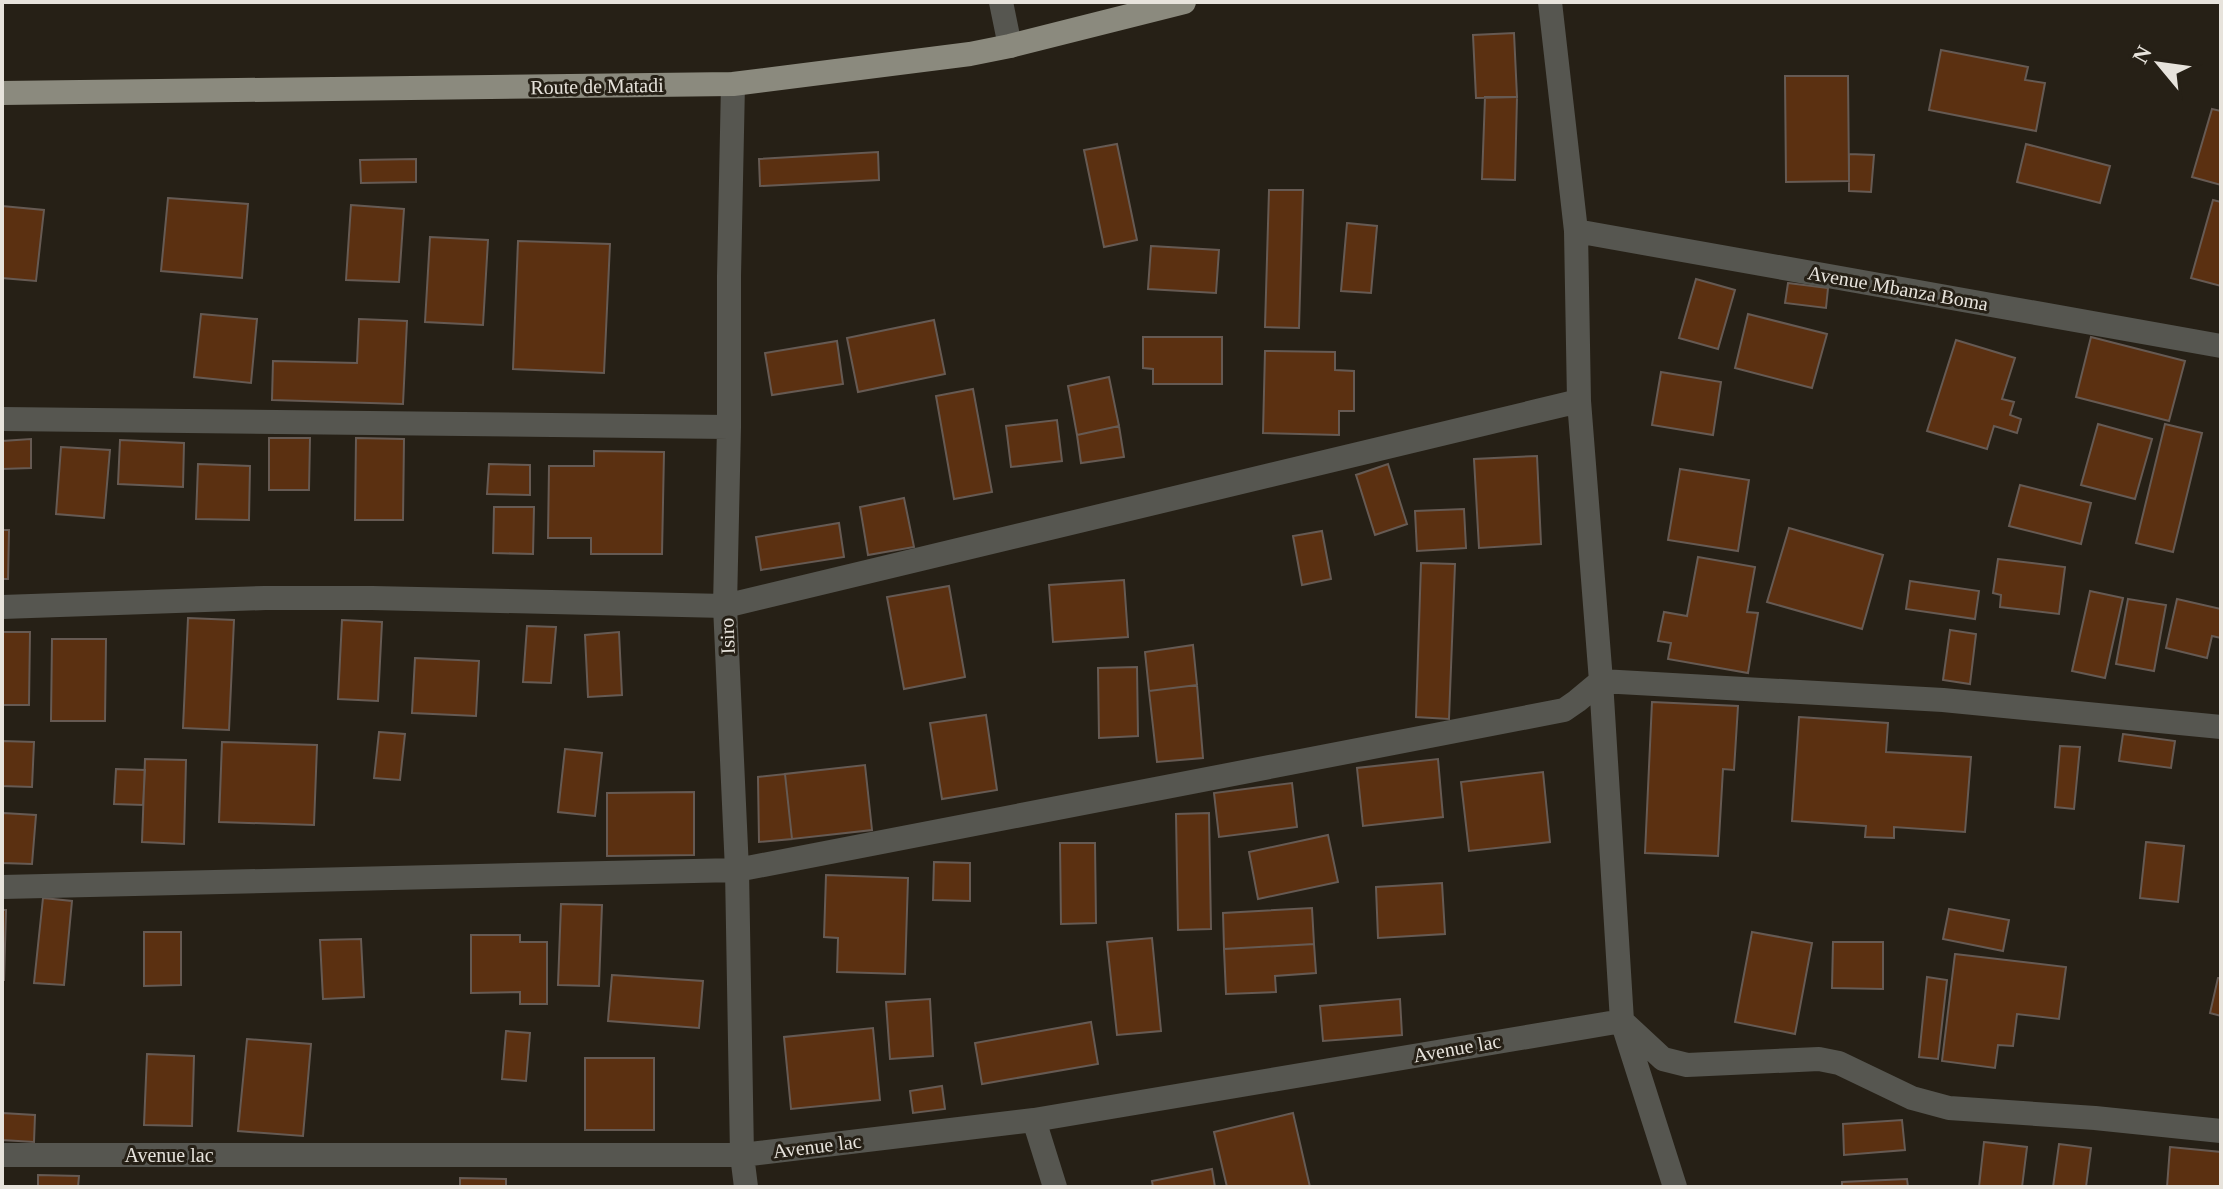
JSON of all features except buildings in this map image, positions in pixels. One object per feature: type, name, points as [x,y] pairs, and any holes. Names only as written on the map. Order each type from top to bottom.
[{"type":"main road","name":"Route de Matadi","points":[[2,93],[733,84],[970,54],[1184,2]]},
{"type":"street","points":[[1001,2],[1010,46]]},
{"type":"street","points":[[1550,2],[1576,231],[1579,401],[1601,681],[1622,1021],[1675,1187]]},
{"type":"street","name":"Isiro","points":[[733,84],[725,606],[737,870],[742,1155],[746,1187]]},
{"type":"street","name":"Avenue Mbanza Boma","points":[[1576,231],[2221,346]]},
{"type":"street","points":[[2,607],[265,598],[725,606],[1579,401]]},
{"type":"street","points":[[2,419],[729,427]]},
{"type":"street","points":[[2,887],[737,870],[1564,710],[1601,681],[1943,700],[2221,727]]},
{"type":"street","points":[[1622,1021],[1663,1059],[1687,1065],[1819,1059],[1839,1063],[1912,1098],[1949,1108],[2221,1131]]},
{"type":"street","name":"Avenue lac","points":[[2,1155],[742,1155],[1034,1120],[1622,1021]]},
{"type":"street","points":[[1034,1120],[1055,1187]]}]
